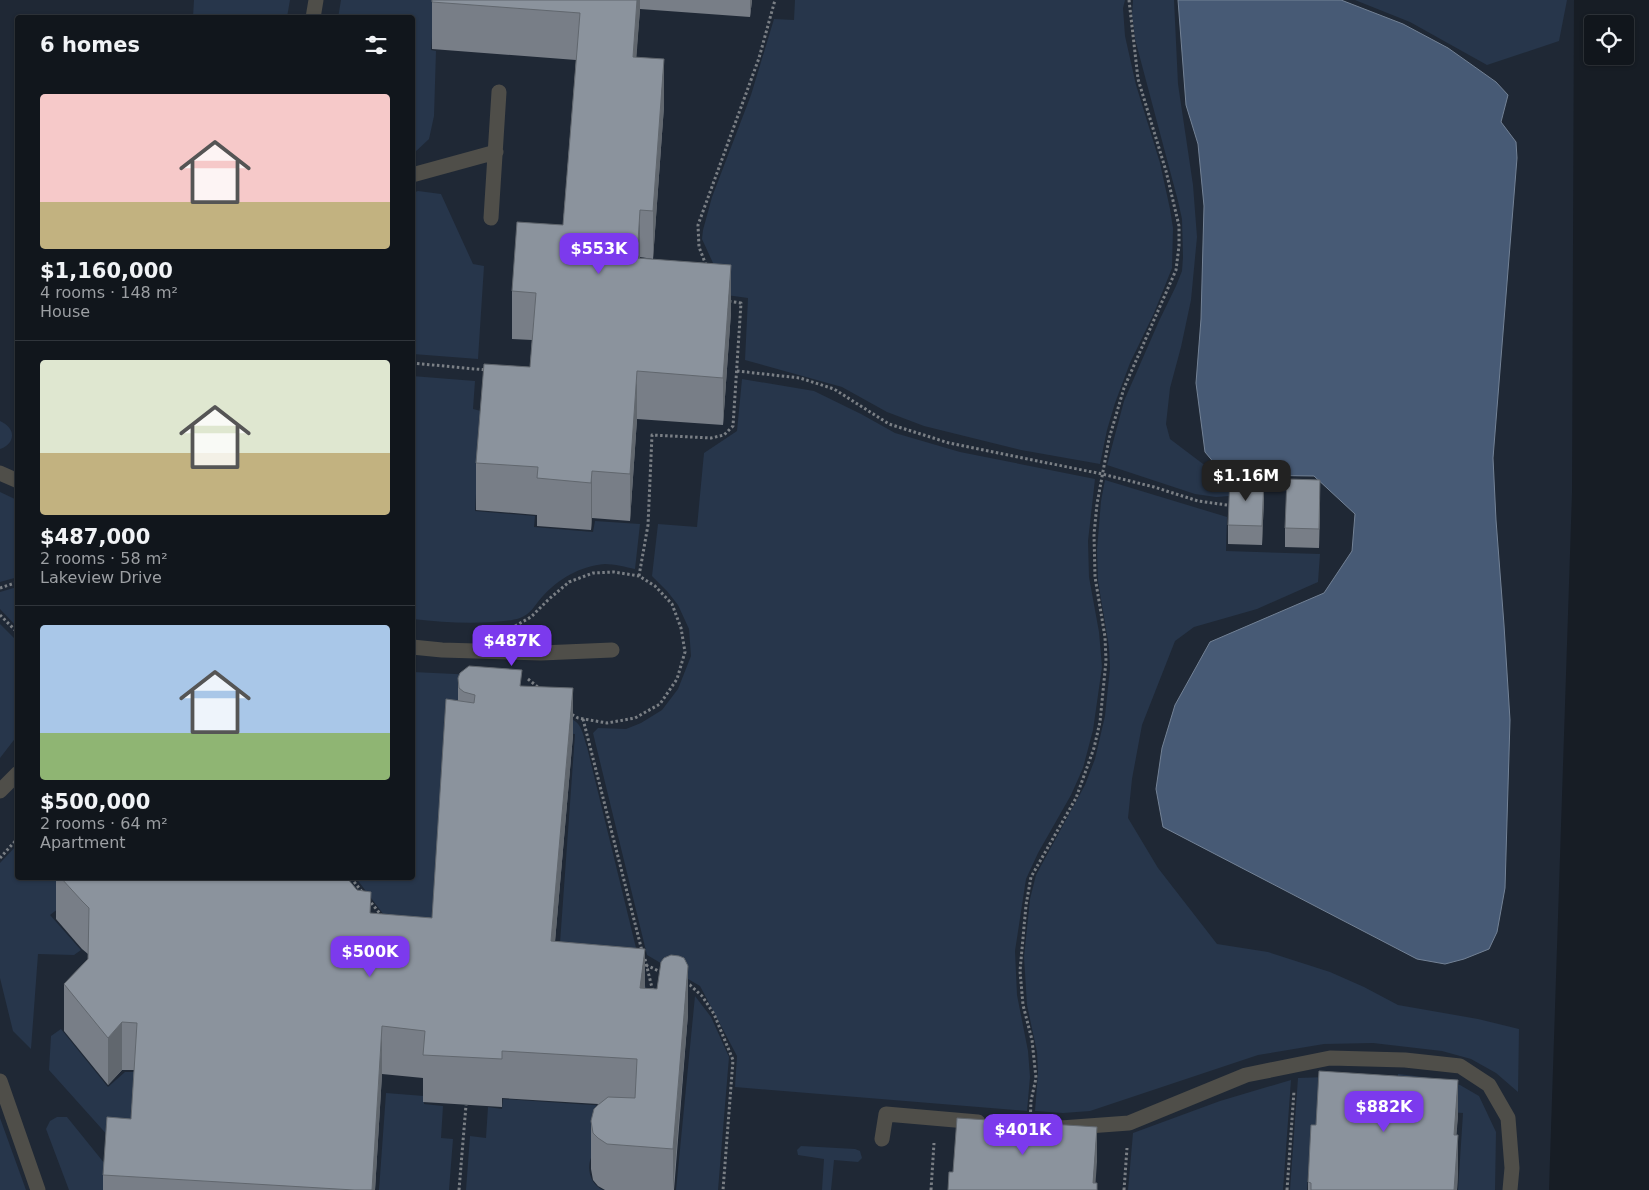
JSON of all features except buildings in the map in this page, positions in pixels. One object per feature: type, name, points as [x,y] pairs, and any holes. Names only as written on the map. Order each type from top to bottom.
[{"type":"street","points":[[314,15],[316,0]]},
{"type":"street","points":[[491,218],[498,92]]},
{"type":"street","points":[[415,174],[496,152]]},
{"type":"street","points":[[0,473],[15,480]]},
{"type":"street","points":[[415,647],[541,653],[612,650]]},
{"type":"street","points":[[0,791],[15,776]]},
{"type":"street","points":[[1045,1128],[1053,1129],[1129,1122],[1246,1075],[1330,1058],[1405,1060],[1460,1066],[1489,1085],[1508,1118],[1512,1168],[1510,1190]]},
{"type":"street","points":[[0,1081],[38,1190]]},
{"type":"street","points":[[882,1139],[886,1114],[991,1123]]},
{"type":"path","points":[[708,270],[699,247],[698,225],[759,58],[775,0]]},
{"type":"path","points":[[1029,1134],[1031,1101],[1036,1078],[1032,1040],[1023,1005],[1020,971],[1026,905],[1031,877],[1076,798],[1094,748],[1100,722],[1106,661],[1105,637],[1095,577],[1094,534],[1102,474],[1109,439],[1124,388],[1176,270],[1179,246],[1179,226],[1166,171],[1138,79],[1129,0]]},
{"type":"path","points":[[639,576],[648,525],[652,435],[711,438],[724,435],[733,426],[741,303],[724,301]]},
{"type":"path","points":[[415,363],[487,371]]},
{"type":"path","points":[[737,371],[800,378],[834,388],[889,424],[949,443],[1102,474],[1154,487],[1185,498],[1227,505]]},
{"type":"path","points":[[0,588],[15,583]]},
{"type":"path","points":[[0,615],[15,630]]},
{"type":"path","points":[[583,719],[655,999]]},
{"type":"path","points":[[0,858],[15,841]]},
{"type":"path","points":[[353,880],[382,916]]},
{"type":"path","points":[[646,964],[663,973]]},
{"type":"path","points":[[681,981],[690,985],[702,996],[714,1014],[733,1060],[723,1190]]},
{"type":"path","points":[[1287,1190],[1293,1096],[1298,1065]]},
{"type":"path","points":[[459,1190],[466,1105]]},
{"type":"path","points":[[1124,1190],[1129,1122]]},
{"type":"path","points":[[931,1190],[935,1134]]},
{"type":"shaded area","points":[[0,0],[1574,0],[1572,493],[1549,1190],[0,1190]]},
{"type":"shaded area","points":[[194,0],[290,0],[287,15],[193,15]]},
{"type":"shaded area","points":[[341,0],[435,0],[431,50],[436,51],[434,116],[429,139],[415,152],[415,15],[338,15]]},
{"type":"shaded area","points":[[795,0],[1125,0],[1123,8],[1125,36],[1136,85],[1160,163],[1170,209],[1173,228],[1172,268],[1154,313],[1130,363],[1115,403],[1100,464],[1021,450],[924,426],[887,412],[842,387],[745,360],[748,298],[719,294],[713,263],[702,239],[703,230],[712,197],[751,95],[774,19],[794,20]]},
{"type":"shaded area","points":[[1133,0],[1174,0],[1178,84],[1193,185],[1197,237],[1191,300],[1170,388],[1166,424],[1170,439],[1215,473],[1314,482],[1312,493],[1230,488],[1229,496],[1216,497],[1195,494],[1107,465],[1124,401],[1176,286],[1182,271],[1183,257],[1182,219],[1135,39],[1132,15]]},
{"type":"shaded area","points":[[1178,0],[1341,0],[1403,24],[1448,48],[1496,82],[1508,95],[1501,122],[1516,142],[1517,158],[1493,458],[1510,720],[1505,888],[1497,932],[1489,949],[1464,959],[1445,964],[1417,959],[1163,827],[1156,789],[1162,748],[1175,705],[1210,642],[1324,593],[1352,551],[1355,514],[1314,476],[1244,475],[1221,471],[1205,452],[1196,383],[1201,319],[1204,206],[1198,144],[1186,105]]},
{"type":"shaded area","points":[[1355,0],[1567,0],[1559,41],[1487,65],[1410,22]]},
{"type":"shaded area","points":[[415,192],[441,194],[473,264],[484,266],[478,359],[415,354]]},
{"type":"shaded area","points":[[415,376],[475,381],[473,409],[481,411],[475,511],[535,516],[534,527],[593,532],[595,521],[640,524],[635,569],[605,564],[587,567],[570,574],[548,590],[530,612],[517,619],[473,623],[415,619]]},
{"type":"shaded area","points":[[742,379],[814,391],[895,433],[960,452],[1095,479],[1088,541],[1089,577],[1099,632],[1102,667],[1093,730],[1083,768],[1071,795],[1038,853],[1026,879],[1015,951],[1017,995],[1028,1051],[1030,1077],[1027,1111],[735,1087],[737,1056],[700,986],[647,955],[593,733],[598,728],[626,729],[641,723],[662,710],[678,689],[691,656],[689,629],[678,605],[652,576],[658,524],[697,527],[704,453],[737,431]]},
{"type":"shaded area","points":[[0,421],[9,427],[12,435],[9,443],[0,449]]},
{"type":"shaded area","points":[[1105,480],[1227,517],[1226,551],[1320,554],[1318,582],[1257,609],[1194,627],[1175,641],[1142,725],[1132,779],[1128,818],[1158,868],[1217,944],[1268,952],[1330,972],[1398,1005],[1478,1019],[1519,1029],[1518,1092],[1496,1073],[1471,1059],[1442,1051],[1373,1043],[1324,1044],[1258,1055],[1090,1111],[1063,1113],[1035,1111],[1038,1073],[1037,1052],[1027,1005],[1024,957],[1030,899],[1036,875],[1085,785],[1095,759],[1105,716],[1110,668],[1109,647],[1098,581],[1097,550],[1101,501]]},
{"type":"shaded area","points":[[0,492],[15,499],[15,578],[0,582]]},
{"type":"shaded area","points":[[15,588],[15,625],[0,609],[0,592]]},
{"type":"shaded area","points":[[0,624],[15,639],[15,739],[0,758]]},
{"type":"shaded area","points":[[415,672],[476,675],[433,949],[396,931],[358,880],[415,880]]},
{"type":"shaded area","points":[[569,718],[579,726],[587,747],[647,993],[557,985],[575,734],[538,731]]},
{"type":"shaded area","points":[[15,847],[15,880],[95,880],[50,915],[81,950],[74,955],[38,954],[31,1049],[13,1031],[0,978],[0,863]]},
{"type":"shaded area","points":[[695,996],[711,1017],[729,1057],[718,1190],[676,1190]]},
{"type":"shaded area","points":[[61,1029],[108,1087],[125,1072],[136,1072],[128,1148],[110,1138],[49,1070],[51,1036]]},
{"type":"shaded area","points":[[1398,1074],[1432,1078],[1460,1085],[1479,1096],[1496,1132],[1495,1190],[1458,1190],[1463,1113],[1397,1109]]},
{"type":"shaded area","points":[[1384,1075],[1382,1107],[1314,1158],[1309,1159],[1307,1190],[1290,1190],[1298,1078]]},
{"type":"shaded area","points":[[1291,1080],[1283,1190],[1128,1190],[1133,1133],[1220,1101]]},
{"type":"shaded area","points":[[386,1093],[424,1096],[424,1104],[443,1106],[441,1138],[453,1139],[449,1190],[379,1190]]},
{"type":"shaded area","points":[[503,1099],[636,1108],[593,1154],[589,1164],[590,1175],[595,1184],[603,1190],[466,1190],[470,1136],[486,1138],[488,1107],[502,1109]]},
{"type":"shaded area","points":[[57,1117],[67,1117],[105,1164],[103,1190],[69,1190],[46,1129],[50,1121]]},
{"type":"shaded area","points":[[0,1118],[26,1190],[0,1190]]},
{"type":"shaded area","points":[[801,1146],[855,1149],[860,1151],[862,1158],[858,1162],[834,1160],[831,1190],[822,1190],[824,1159],[798,1155],[797,1150]]}]
